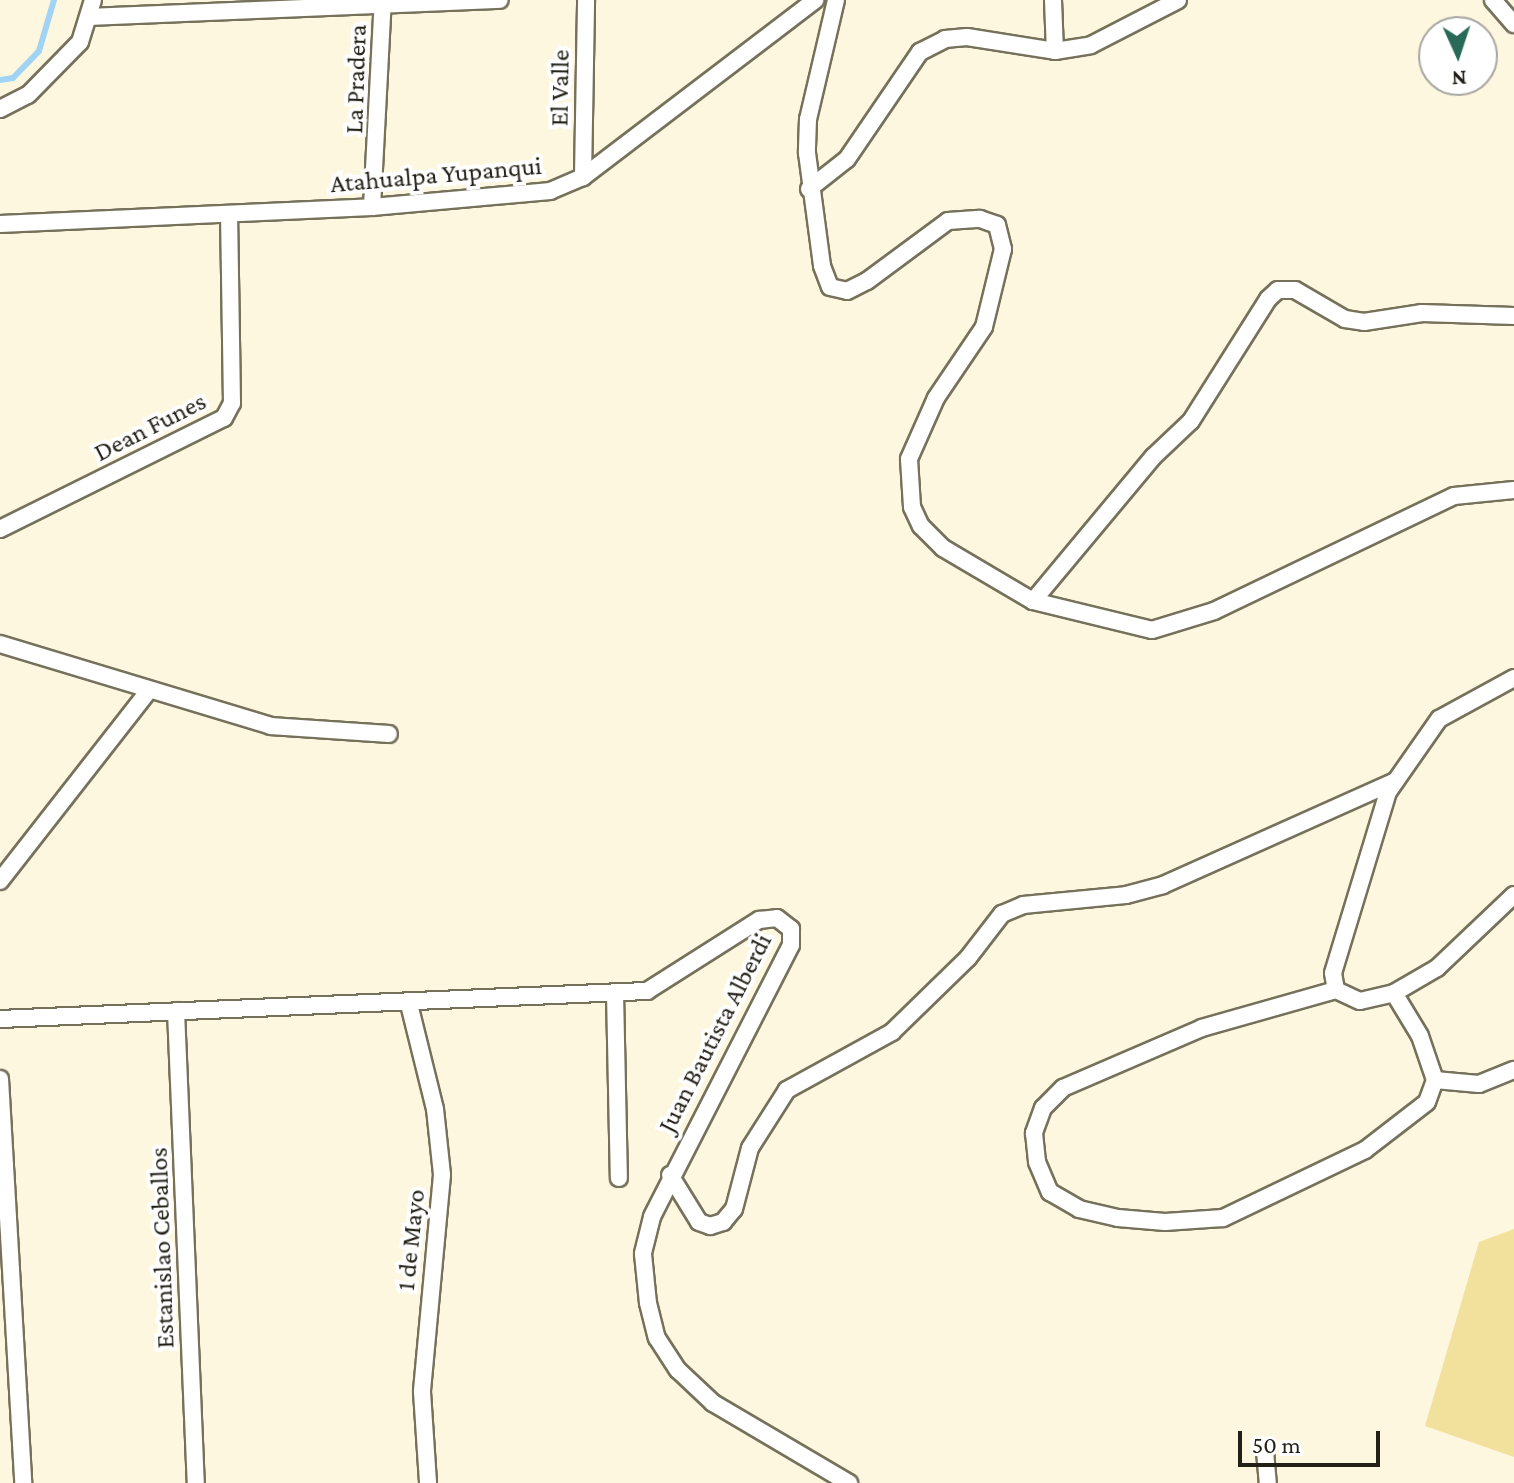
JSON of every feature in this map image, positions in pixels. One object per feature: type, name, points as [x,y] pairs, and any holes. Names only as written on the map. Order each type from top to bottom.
[{"type":"street","points":[[0,109],[28,95],[70,53],[90,17],[93,0]]},
{"type":"street","points":[[90,17],[382,2],[500,0]]},
{"type":"street","name":"El Valle","points":[[583,177],[586,0]]},
{"type":"street","name":"Atahualpa Yupanqui","points":[[0,224],[372,207],[550,191],[583,177],[815,0]]},
{"type":"street","points":[[836,0],[808,119],[809,189],[822,266],[830,287],[847,291],[948,221],[980,219],[997,225],[1003,261],[992,309],[936,398],[909,459],[912,507],[921,526],[943,548],[1033,601],[1152,630],[1214,611],[1454,496],[1514,490]]},
{"type":"street","points":[[1053,0],[1055,51]]},
{"type":"street","points":[[809,189],[847,159],[920,52],[945,39],[967,37],[1055,51],[1091,45],[1178,0]]},
{"type":"street","points":[[1493,0],[1514,24]]},
{"type":"street","name":"La Pradera","points":[[372,207],[382,2]]},
{"type":"street","name":"Dean Funes","points":[[0,529],[224,418],[232,403],[229,214]]},
{"type":"street","points":[[1033,601],[1143,468],[1191,421],[1268,299],[1278,290],[1295,290],[1345,319],[1364,322],[1422,313],[1514,316]]},
{"type":"street","points":[[0,644],[147,693],[271,726],[389,734]]},
{"type":"street","points":[[1336,990],[1333,973],[1395,781],[1439,719],[1514,678]]},
{"type":"street","points":[[0,881],[147,693]]},
{"type":"street","points":[[670,1175],[699,1222],[710,1226],[723,1222],[734,1209],[750,1148],[787,1090],[892,1032],[968,958],[1002,914],[1023,905],[1126,895],[1163,885],[1395,781]]},
{"type":"street","points":[[1394,993],[1420,1036],[1435,1080],[1427,1102],[1365,1150],[1223,1218],[1165,1222],[1118,1218],[1079,1209],[1050,1192],[1037,1162],[1034,1133],[1043,1108],[1063,1088],[1202,1028],[1336,990],[1360,1001],[1394,993],[1437,968],[1514,895]]},
{"type":"street","name":"Juan Bautista Alberdi","points":[[0,1019],[409,1004],[647,991],[669,982],[759,920],[777,918],[791,929],[791,945],[670,1175],[643,1254],[657,1338],[678,1370],[713,1403],[849,1483]]},
{"type":"street","points":[[615,993],[619,1178]]},
{"type":"street","name":"1 de Mayo","points":[[409,1004],[435,1109],[442,1175],[422,1392],[428,1483]]},
{"type":"street","name":"Estanislao Ceballos","points":[[176,1011],[196,1483]]},
{"type":"street","points":[[1435,1080],[1479,1084],[1514,1070]]},
{"type":"street","points":[[0,1079],[23,1483]]},
{"type":"street","points":[[1265,1451],[1268,1483]]},
{"type":"shaded area","points":[[1514,1229],[1514,1457],[1425,1426],[1479,1242]]},
{"type":"waterway","points":[[0,80],[13,78],[39,51],[54,0]]}]
